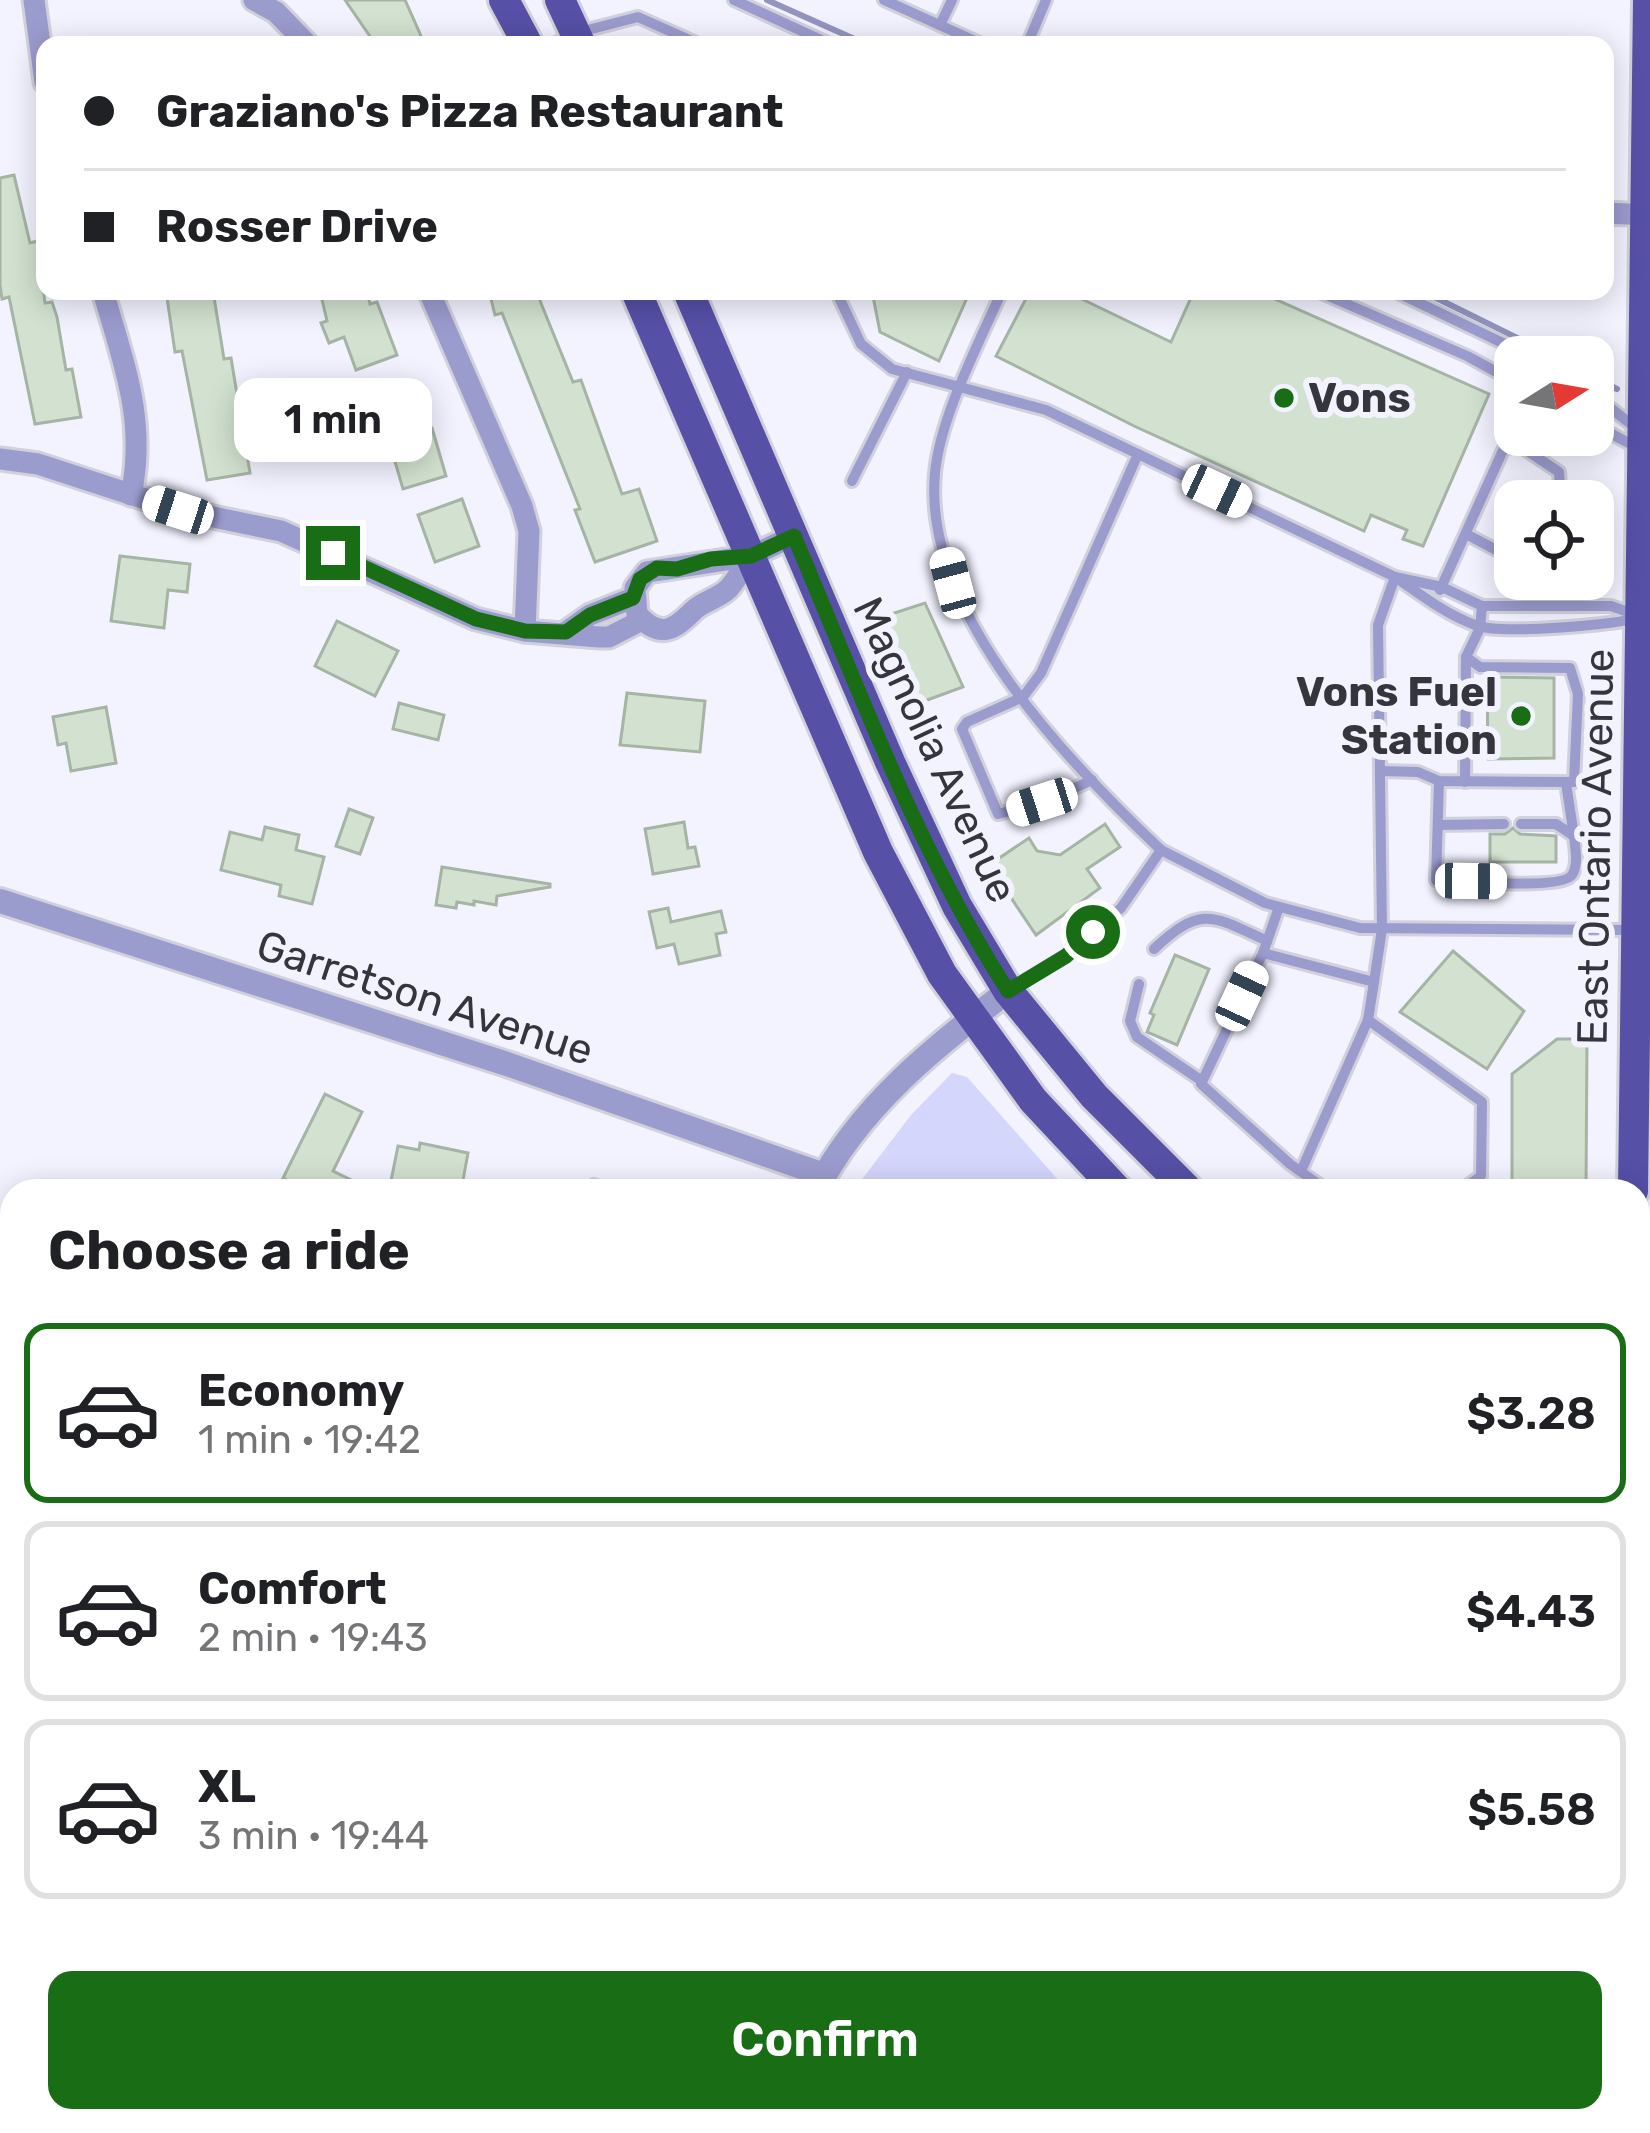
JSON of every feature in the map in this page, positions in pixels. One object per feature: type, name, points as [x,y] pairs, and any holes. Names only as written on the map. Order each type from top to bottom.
[{"type":"main road","points":[[504,0],[523,36]]},
{"type":"main road","points":[[560,0],[569,36]]},
{"type":"main road","name":"East Ontario Avenue","points":[[1633,1179],[1646,617],[1648,0]]},
{"type":"main road","name":"Magnolia Avenue","points":[[639,300],[878,852],[942,974],[1033,1100],[1107,1179]]},
{"type":"main road","name":"Magnolia Avenue","points":[[692,300],[958,906],[1008,991],[1094,1096],[1177,1179]]},
{"type":"street","points":[[34,0],[39,36]]},
{"type":"street","points":[[254,0],[276,12],[299,36]]},
{"type":"street","points":[[1614,213],[1648,215]]},
{"type":"street","points":[[106,300],[136,409],[139,458],[131,495]]},
{"type":"street","points":[[433,300],[529,531],[525,631]]},
{"type":"street","points":[[0,459],[38,464],[178,510],[280,531],[476,619],[525,631],[609,637],[643,620]]},
{"type":"street","points":[[751,556],[726,591],[694,610],[680,626],[660,629],[643,620],[633,598],[640,579],[657,568],[751,556],[794,536]]},
{"type":"street","points":[[566,632],[590,615],[633,598]]},
{"type":"street","name":"Garretson Avenue","points":[[0,901],[507,1064],[809,1179]]},
{"type":"street","points":[[823,1179],[915,1064],[1008,991]]},
{"type":"lane","points":[[734,0],[812,36]]},
{"type":"lane","points":[[884,0],[963,36]]},
{"type":"lane","points":[[940,26],[952,0]]},
{"type":"lane","points":[[1031,36],[1046,0]]},
{"type":"lane","points":[[584,36],[638,17],[681,36]]},
{"type":"lane","points":[[840,300],[861,344],[892,369],[1046,410],[1395,577],[1433,604],[1480,628],[1612,626],[1646,617]]},
{"type":"lane","points":[[998,300],[961,385],[935,468],[938,529],[953,583],[998,664],[1023,698],[1092,780],[1162,850],[1279,907],[1360,928],[1638,930]]},
{"type":"lane","points":[[1338,300],[1494,371]]},
{"type":"lane","points":[[1413,300],[1494,339]]},
{"type":"lane","points":[[852,481],[907,373]]},
{"type":"lane","points":[[1614,414],[1644,443]]},
{"type":"lane","points":[[1614,432],[1644,443]]},
{"type":"lane","points":[[1433,604],[1504,448],[1520,446],[1559,472],[1560,480]]},
{"type":"lane","points":[[1092,780],[1042,802],[998,814],[962,729],[967,722],[1023,698],[1040,673],[1138,454]]},
{"type":"lane","points":[[1468,535],[1494,549]]},
{"type":"lane","points":[[1395,577],[1442,587],[1482,606],[1611,606],[1646,617]]},
{"type":"lane","points":[[1300,1171],[1368,1020],[1382,929],[1378,625],[1395,577]]},
{"type":"lane","points":[[1466,782],[1466,657],[1480,628],[1482,606]]},
{"type":"lane","points":[[1381,771],[1418,772],[1439,781],[1574,782],[1579,694],[1570,668],[1480,667],[1466,657]]},
{"type":"lane","points":[[1439,781],[1436,880],[1563,882],[1571,877],[1576,862],[1566,783]]},
{"type":"lane","points":[[1438,825],[1504,824]]},
{"type":"lane","points":[[1521,824],[1556,824],[1574,836]]},
{"type":"lane","points":[[1008,991],[1066,956],[1121,908],[1162,850]]},
{"type":"lane","points":[[1202,1081],[1279,907]]},
{"type":"lane","points":[[1154,949],[1182,923],[1203,916],[1265,947],[1374,982]]},
{"type":"lane","points":[[1138,984],[1130,1021],[1138,1037],[1202,1081],[1311,1179]]},
{"type":"lane","points":[[1368,1020],[1482,1102],[1480,1176],[1476,1179]]},
{"type":"shaded area","points":[[952,1073],[967,1077],[1057,1179],[862,1179],[911,1115]]},
{"type":"building","points":[[345,0],[405,0],[421,36],[370,36]]},
{"type":"building","points":[[14,175],[30,243],[36,241],[36,300],[52,302],[81,417],[35,424],[9,297],[2,299],[0,285],[0,178]]},
{"type":"building","points":[[167,300],[214,300],[224,359],[231,358],[250,473],[207,480],[182,351],[175,352]]},
{"type":"building","points":[[322,300],[377,302],[397,355],[356,370],[344,337],[329,343],[321,323],[327,321]]},
{"type":"building","points":[[491,300],[540,300],[573,382],[581,380],[622,494],[639,489],[657,541],[595,562],[575,510],[580,509],[502,313],[495,315]]},
{"type":"building","points":[[874,300],[966,300],[939,361],[880,332]]},
{"type":"building","name":"Vons","points":[[1025,300],[1084,300],[1171,342],[1190,300],[1277,300],[1489,394],[1423,546],[1403,539],[1407,530],[1371,515],[1364,531],[1134,426],[996,356]]},
{"type":"building","points":[[432,428],[446,476],[403,489],[389,441]]},
{"type":"building","points":[[462,499],[479,546],[435,562],[418,515]]},
{"type":"building","points":[[120,556],[190,564],[187,592],[168,590],[164,628],[111,621]]},
{"type":"building","points":[[925,603],[963,687],[919,703],[879,618]]},
{"type":"building","points":[[337,621],[398,651],[375,696],[315,666]]},
{"type":"building","name":"Vons Fuel Station","points":[[1487,677],[1554,678],[1554,758],[1488,759]]},
{"type":"building","points":[[627,693],[705,701],[700,752],[620,745]]},
{"type":"building","points":[[399,703],[444,715],[438,740],[393,729]]},
{"type":"building","points":[[106,707],[116,763],[71,771],[66,743],[58,745],[53,717]]},
{"type":"building","points":[[349,809],[373,818],[360,854],[336,846]]},
{"type":"building","points":[[684,822],[688,848],[695,847],[699,866],[653,874],[645,829]]},
{"type":"building","points":[[1105,824],[1120,847],[1087,869],[1100,888],[1036,935],[989,865],[1029,838],[1037,851],[1060,855]]},
{"type":"building","points":[[265,827],[299,835],[296,850],[324,857],[312,904],[279,896],[281,885],[221,870],[230,832],[262,840]]},
{"type":"building","points":[[1513,828],[1520,834],[1556,836],[1556,862],[1490,862],[1490,834],[1505,834]]},
{"type":"building","points":[[442,867],[550,887],[497,896],[496,905],[474,901],[474,905],[457,902],[456,908],[436,905]]},
{"type":"building","points":[[668,908],[671,922],[721,911],[726,932],[716,934],[720,955],[679,964],[674,944],[657,948],[649,912]]},
{"type":"building","points":[[1453,951],[1524,1011],[1487,1069],[1400,1012]]},
{"type":"building","points":[[1175,955],[1209,969],[1177,1045],[1147,1032],[1154,1015],[1150,1013]]},
{"type":"building","points":[[1557,1039],[1587,1039],[1586,1179],[1512,1179],[1512,1074]]},
{"type":"building","points":[[325,1094],[362,1112],[333,1171],[349,1179],[283,1178]]},
{"type":"building","points":[[420,1143],[468,1153],[463,1179],[391,1179],[398,1146],[419,1150]]},
{"type":"waterway","points":[[767,0],[848,36]]},
{"type":"waterway","points":[[1440,300],[1513,336]]},
{"type":"place","name":"Vons","points":[[1284,398]]},
{"type":"place","name":"Vons Fuel Station","points":[[1521,716]]},
{"type":"route","points":[[333,553],[476,619],[525,631],[566,632],[590,615],[633,598],[647,572],[751,556],[794,536],[926,841],[1008,991],[1066,956],[1093,932]]}]
